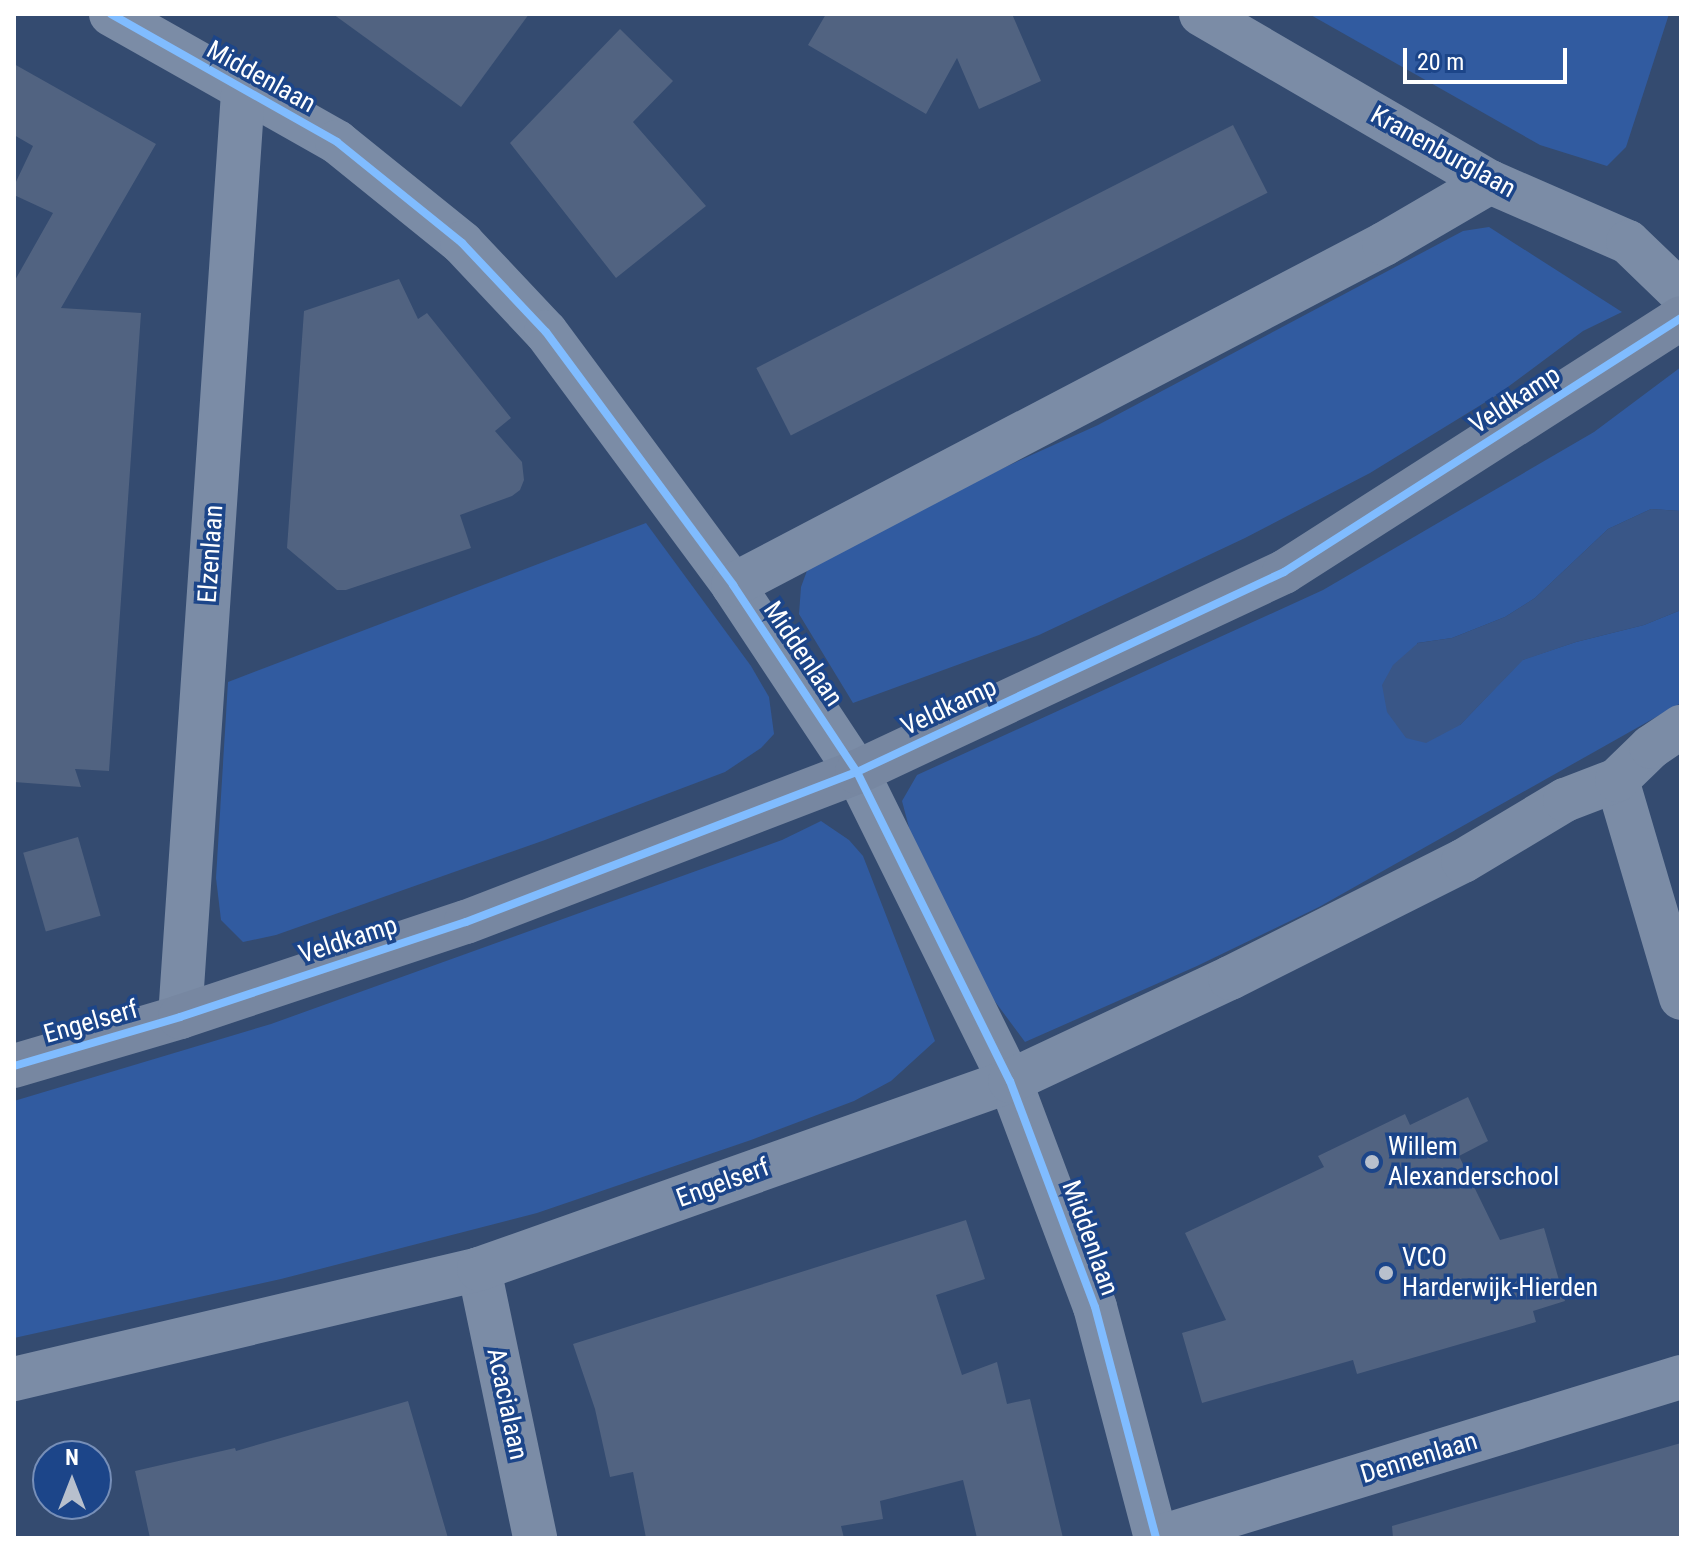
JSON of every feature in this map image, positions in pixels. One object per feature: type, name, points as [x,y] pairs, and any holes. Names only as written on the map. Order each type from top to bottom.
[{"type":"street","name":"Middenlaan","points":[[111,14],[243,92],[337,142],[462,243],[546,332],[733,585],[857,772],[1010,1081],[1095,1307],[1157,1538]]},
{"type":"street","name":"Kranenburglaan","points":[[1201,14],[1490,182],[1628,242],[1681,293]]},
{"type":"street","name":"Elzenlaan","points":[[180,1017],[243,92]]},
{"type":"street","points":[[733,585],[1384,244],[1490,182]]},
{"type":"street","name":"Veldkamp","points":[[180,1017],[466,922],[857,772],[1284,572],[1681,318]]},
{"type":"street","points":[[1010,1081],[1243,972],[1463,861],[1565,800],[1617,780],[1651,747],[1681,727]]},
{"type":"street","points":[[1617,780],[1681,998]]},
{"type":"street","name":"Engelserf","points":[[14,1066],[180,1017]]},
{"type":"street","name":"Engelserf","points":[[14,1379],[479,1269],[1010,1081]]},
{"type":"street","name":"Acacialaan","points":[[479,1269],[535,1538]]},
{"type":"street","name":"Dennenlaan","points":[[1157,1538],[1681,1377]]},
{"type":"shaded area","points":[[1309,14],[1669,14],[1626,147],[1607,166],[1540,145]]},
{"type":"shaded area","points":[[1489,227],[1622,312],[1583,331],[1497,395],[1370,473],[1245,538],[1039,635],[853,703],[799,614],[801,587],[808,568],[963,486],[1098,425],[1463,231]]},
{"type":"shaded area","points":[[1681,367],[1681,511],[1651,509],[1608,529],[1535,598],[1505,617],[1452,638],[1417,643],[1460,725],[1522,660],[1576,642],[1644,625],[1681,610],[1681,703],[1319,907],[1197,966],[1025,1042],[982,984],[911,835],[902,801],[917,775],[1323,590],[1594,432]]},
{"type":"shaded area","points":[[1651,509],[1681,511],[1681,610],[1644,625],[1576,642],[1523,660],[1460,725],[1426,743],[1406,738],[1387,712],[1382,685],[1393,665],[1418,643],[1452,638],[1505,617],[1535,598],[1608,529]]},
{"type":"shaded area","points":[[646,523],[751,666],[769,697],[774,734],[761,748],[725,772],[545,840],[276,935],[243,942],[221,920],[216,878],[228,682]]},
{"type":"shaded area","points":[[821,821],[849,840],[863,856],[935,1041],[891,1081],[854,1101],[751,1140],[537,1213],[281,1279],[14,1338],[14,1101],[271,1024],[782,840]]},
{"type":"building","points":[[333,14],[529,14],[461,107]]},
{"type":"building","points":[[826,14],[1012,14],[1041,81],[979,109],[957,58],[926,114],[808,45]]},
{"type":"building","points":[[620,29],[673,81],[633,122],[706,206],[616,278],[510,143]]},
{"type":"building","points":[[14,64],[156,144],[61,308],[141,313],[109,771],[75,769],[81,787],[14,782],[14,282],[53,213],[14,195],[14,186],[33,146],[14,135]]},
{"type":"building","points":[[1233,125],[1268,193],[791,436],[756,368]]},
{"type":"building","points":[[399,279],[418,319],[427,313],[511,418],[495,431],[522,462],[524,480],[520,490],[512,496],[460,515],[471,548],[346,590],[337,590],[287,548],[304,311]]},
{"type":"building","points":[[78,837],[101,916],[46,932],[23,853]]},
{"type":"building","points":[[1468,1097],[1488,1141],[1459,1156],[1500,1240],[1544,1228],[1565,1301],[1533,1311],[1536,1322],[1357,1374],[1353,1360],[1202,1403],[1182,1333],[1226,1320],[1185,1233],[1324,1167],[1318,1156],[1405,1114],[1410,1125]]},
{"type":"building","points":[[966,1220],[985,1279],[936,1295],[962,1375],[997,1362],[1007,1404],[1030,1399],[1063,1538],[977,1538],[963,1480],[880,1501],[883,1519],[841,1526],[844,1538],[646,1538],[633,1472],[610,1477],[595,1409],[573,1344]]},
{"type":"building","points":[[408,1401],[448,1538],[150,1538],[135,1471],[235,1448],[236,1451]]},
{"type":"building","points":[[1681,1443],[1681,1538],[1393,1538],[1392,1526]]},
{"type":"cycle path","points":[[111,14],[337,142],[462,243],[546,332],[733,585],[857,772],[1010,1081],[1095,1307],[1156,1538]]},
{"type":"cycle path","points":[[14,1066],[180,1017],[466,922],[857,772],[1284,572],[1681,318]]},
{"type":"place","name":"Willem Alexanderschool","points":[[1372,1162]]},
{"type":"place","name":"VCO Harderwijk-Hierden","points":[[1386,1273]]}]
